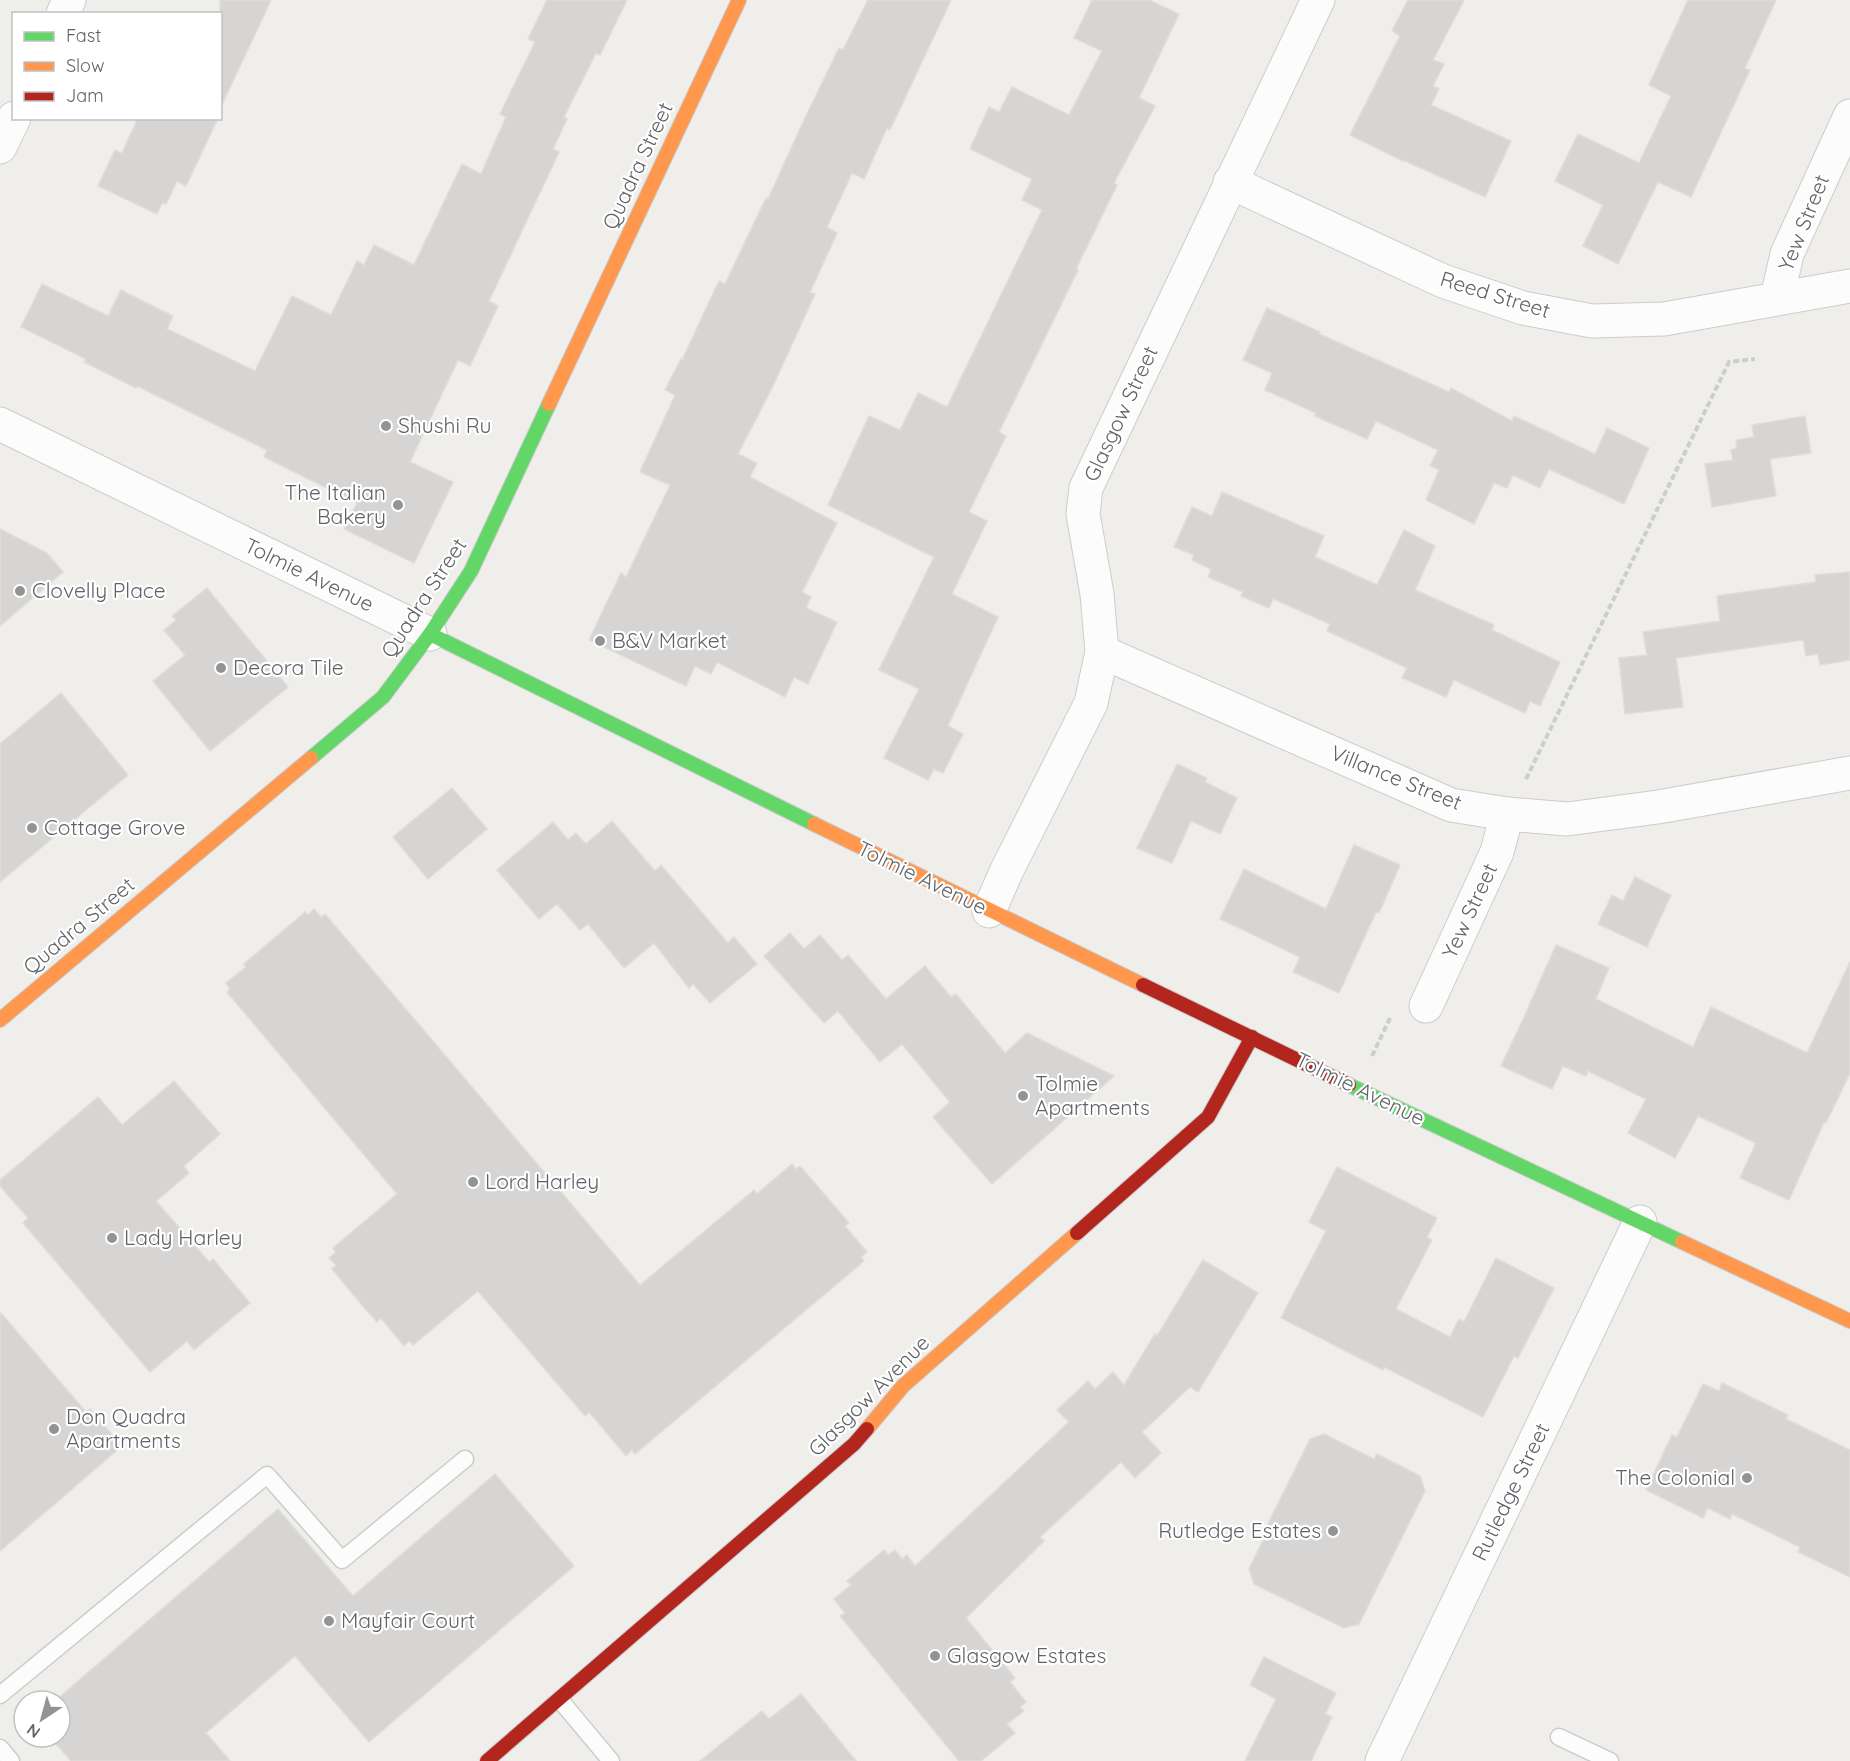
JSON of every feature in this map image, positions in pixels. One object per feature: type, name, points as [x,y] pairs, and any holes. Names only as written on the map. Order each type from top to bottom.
[{"type":"street","name":"Quadra Street","points":[[0,1020],[384,697],[430,634],[471,571],[740,0]]},
{"type":"street","name":"Glasgow Street","points":[[989,911],[1007,870],[1091,703],[1102,652],[1097,594],[1083,514],[1086,488],[1318,0]]},
{"type":"street","name":"Yew Street","points":[[1777,298],[1787,254],[1850,116]]},
{"type":"street","points":[[0,147],[13,120]]},
{"type":"street","name":"Reed Street","points":[[1230,182],[1443,281],[1523,308],[1592,321],[1664,319],[1850,286]]},
{"type":"street","name":"Tolmie Avenue","points":[[0,424],[989,911],[1640,1222],[1849,1319]]},
{"type":"street","name":"Villance Street","points":[[1102,652],[1451,805],[1507,814],[1567,819],[1658,807],[1850,773]]},
{"type":"street","name":"Yew Street","points":[[1426,1006],[1497,852],[1507,814]]},
{"type":"street","name":"Glasgow Avenue","points":[[487,1761],[854,1444],[903,1386],[1208,1117],[1252,1037]]},
{"type":"street","name":"Rutledge Street","points":[[1382,1761],[1640,1222]]},
{"type":"lane","points":[[0,1695],[267,1475],[342,1560],[465,1459]]},
{"type":"lane","points":[[560,1700],[611,1761]]},
{"type":"lane","points":[[1559,1737],[1610,1761]]},
{"type":"lane","points":[[0,1748],[11,1761]]},
{"type":"path","points":[[1507,814],[1534,764],[1729,362],[1755,359]]},
{"type":"building","points":[[220,0],[271,0],[222,105],[222,12],[220,12]]},
{"type":"building","points":[[547,0],[627,0],[600,55],[596,53],[564,117],[567,119],[553,149],[559,152],[489,301],[498,306],[470,366],[458,360],[410,462],[453,482],[414,563],[344,529],[357,503],[264,457],[267,450],[84,362],[86,359],[21,327],[42,284],[108,316],[121,290],[173,316],[167,329],[255,371],[292,296],[331,315],[357,261],[364,265],[374,245],[414,265],[462,164],[481,174],[506,117],[500,114],[535,42],[528,39]]},
{"type":"building","points":[[868,0],[951,0],[890,130],[887,128],[864,179],[852,173],[827,227],[837,233],[810,292],[815,294],[772,388],[738,454],[757,463],[750,477],[837,523],[802,592],[811,597],[806,608],[837,622],[808,684],[794,677],[785,697],[717,662],[711,674],[695,666],[686,686],[589,640],[621,573],[626,577],[670,485],[640,472],[675,395],[665,390],[682,360],[719,281],[725,284],[839,48],[843,50]]},
{"type":"building","points":[[1092,0],[1149,0],[1179,14],[1139,98],[1155,106],[1114,183],[1117,185],[1076,269],[1078,270],[999,432],[1006,436],[969,512],[987,521],[952,594],[998,617],[948,726],[963,734],[943,773],[934,769],[928,780],[884,758],[919,689],[879,670],[934,557],[828,505],[869,416],[900,430],[918,393],[947,407],[1042,210],[1022,200],[1032,179],[970,149],[989,107],[999,112],[1012,87],[1069,115],[1102,51],[1074,38]]},
{"type":"building","points":[[1408,0],[1464,0],[1433,60],[1444,64],[1433,86],[1439,89],[1431,105],[1511,141],[1485,197],[1350,135],[1400,36],[1392,31]]},
{"type":"building","points":[[1688,0],[1776,0],[1745,68],[1750,70],[1691,197],[1658,182],[1618,264],[1583,246],[1603,205],[1555,181],[1578,134],[1639,163],[1671,96],[1649,85]]},
{"type":"building","points":[[137,120],[217,120],[186,186],[177,181],[166,204],[162,203],[157,214],[98,186],[115,150],[122,153]]},
{"type":"building","points":[[1267,308],[1320,332],[1319,334],[1449,392],[1451,388],[1512,421],[1514,416],[1595,454],[1607,428],[1649,448],[1624,504],[1549,469],[1540,488],[1513,475],[1507,488],[1494,483],[1474,524],[1426,500],[1439,470],[1430,466],[1438,450],[1376,421],[1367,439],[1265,390],[1272,373],[1243,360]]},
{"type":"building","points":[[1805,416],[1811,453],[1770,459],[1776,496],[1712,507],[1705,464],[1733,460],[1731,450],[1737,448],[1736,440],[1754,437],[1752,425]]},
{"type":"building","points":[[1222,492],[1324,536],[1315,557],[1377,585],[1404,530],[1435,546],[1415,590],[1494,625],[1492,630],[1560,662],[1540,706],[1530,701],[1525,713],[1454,680],[1446,697],[1402,678],[1407,668],[1327,631],[1330,624],[1273,599],[1269,608],[1241,596],[1243,592],[1208,577],[1211,569],[1192,560],[1194,555],[1174,547],[1192,507],[1212,516]]},
{"type":"building","name":"Clovelly Place","points":[[0,529],[47,553],[63,572],[0,626]]},
{"type":"building","points":[[1850,572],[1850,660],[1820,665],[1818,654],[1806,656],[1803,640],[1676,658],[1683,707],[1625,714],[1619,658],[1647,655],[1643,632],[1720,621],[1717,596],[1816,582],[1815,575]]},
{"type":"building","name":"Decora Tile","points":[[207,588],[288,687],[210,751],[153,681],[185,655],[164,630],[176,620],[172,616]]},
{"type":"building","name":"Cottage Grove","points":[[61,693],[128,775],[0,882],[0,744]]},
{"type":"building","points":[[1177,764],[1207,778],[1205,782],[1237,798],[1220,834],[1191,821],[1172,863],[1137,848]]},
{"type":"building","points":[[452,788],[487,829],[428,879],[393,837]]},
{"type":"building","points":[[612,821],[655,871],[661,865],[728,943],[734,937],[757,964],[710,1003],[693,984],[689,988],[654,943],[624,968],[588,924],[580,930],[557,904],[539,919],[497,870],[553,822],[568,840],[576,833],[586,844]]},
{"type":"building","points":[[1354,845],[1400,865],[1339,993],[1293,972],[1300,957],[1220,919],[1244,869],[1326,909]]},
{"type":"building","points":[[1635,877],[1671,895],[1647,947],[1598,924],[1612,895],[1623,901]]},
{"type":"building","name":"Lord Harley","points":[[314,909],[321,917],[325,914],[640,1285],[754,1190],[757,1194],[792,1164],[796,1169],[800,1166],[849,1223],[845,1226],[867,1252],[861,1257],[864,1261],[635,1454],[632,1450],[626,1456],[589,1412],[585,1416],[478,1291],[413,1345],[409,1341],[404,1346],[381,1318],[377,1322],[362,1305],[332,1269],[336,1265],[329,1258],[336,1252],[333,1248],[397,1194],[227,992],[230,989],[226,983],[246,967],[244,964],[305,912],[308,915]]},
{"type":"building","points":[[790,933],[804,949],[820,935],[842,960],[848,955],[886,999],[925,966],[951,997],[956,994],[1005,1053],[1027,1033],[1114,1076],[992,1184],[933,1117],[950,1102],[902,1044],[880,1062],[838,1011],[824,1023],[764,956]]},
{"type":"building","points":[[1556,945],[1609,968],[1596,999],[1693,1047],[1711,1007],[1807,1053],[1850,962],[1850,1073],[1826,1123],[1824,1122],[1789,1200],[1740,1178],[1756,1143],[1698,1116],[1675,1158],[1628,1133],[1646,1099],[1588,1071],[1586,1076],[1563,1066],[1552,1089],[1501,1066]]},
{"type":"building","name":"Lady Harley","points":[[174,1081],[220,1134],[184,1166],[189,1173],[156,1201],[209,1262],[213,1259],[250,1303],[194,1350],[187,1341],[150,1372],[23,1223],[28,1218],[0,1186],[0,1180],[98,1097],[122,1125]]},
{"type":"building","points":[[1337,1167],[1437,1218],[1427,1237],[1432,1240],[1396,1309],[1450,1337],[1459,1319],[1464,1322],[1496,1258],[1554,1288],[1518,1358],[1514,1356],[1483,1417],[1384,1367],[1383,1370],[1281,1318],[1326,1231],[1309,1222]]},
{"type":"building","points":[[1203,1260],[1258,1293],[1198,1392],[1190,1387],[1142,1432],[1161,1453],[1135,1478],[1121,1462],[1040,1537],[1044,1541],[966,1618],[1015,1678],[1010,1682],[1026,1702],[1020,1707],[1024,1711],[1007,1724],[1015,1733],[981,1761],[959,1761],[840,1616],[845,1613],[834,1599],[851,1585],[847,1581],[884,1550],[888,1555],[895,1550],[902,1559],[907,1555],[915,1566],[1069,1422],[1057,1410],[1088,1381],[1095,1389],[1113,1372],[1124,1385]]},
{"type":"building","name":"Don Quadra Apartments","points":[[0,1312],[87,1413],[90,1409],[122,1446],[0,1551]]},
{"type":"building","name":"The Colonial","points":[[1722,1383],[1788,1415],[1786,1419],[1850,1450],[1850,1577],[1798,1552],[1800,1547],[1732,1514],[1730,1519],[1708,1508],[1703,1518],[1646,1490],[1672,1435],[1677,1437],[1703,1384],[1719,1391]]},
{"type":"building","name":"Rutledge Estates","points":[[1324,1434],[1374,1459],[1377,1454],[1420,1476],[1425,1491],[1359,1624],[1344,1628],[1254,1584],[1249,1569],[1267,1532],[1265,1530],[1310,1439]]},
{"type":"building","name":"Mayfair Court","points":[[495,1474],[574,1566],[369,1742],[295,1656],[206,1733],[230,1761],[71,1761],[60,1749],[72,1749],[72,1689],[69,1689],[278,1509],[353,1596]]},
{"type":"building","points":[[1264,1657],[1336,1693],[1325,1714],[1332,1717],[1311,1761],[1245,1761],[1276,1699],[1250,1685]]},
{"type":"building","points":[[801,1694],[856,1761],[700,1761],[762,1711],[769,1719]]},
{"type":"traffic: fast","points":[[311,758],[383,697],[430,634],[471,571],[549,404]]},
{"type":"traffic: fast","points":[[430,634],[814,824]]},
{"type":"traffic: fast","points":[[1349,1085],[1682,1242]]},
{"type":"traffic: slow","points":[[549,404],[739,0]]},
{"type":"traffic: slow","points":[[0,1020],[311,758]]},
{"type":"traffic: slow","points":[[814,824],[1143,985]]},
{"type":"traffic: slow","points":[[867,1429],[903,1386],[1077,1233]]},
{"type":"traffic: slow","points":[[1682,1242],[1850,1321]]},
{"type":"traffic: jam","points":[[1143,985],[1349,1085]]},
{"type":"traffic: jam","points":[[1077,1233],[1208,1117],[1252,1037]]},
{"type":"traffic: jam","points":[[487,1761],[854,1444],[867,1429]]},
{"type":"place","name":"Shushi Ru","points":[[386,426]]},
{"type":"place","name":"The Italian Bakery","points":[[398,505]]},
{"type":"place","name":"Clovelly Place","points":[[20,591]]},
{"type":"place","name":"B&V Market","points":[[600,641]]},
{"type":"place","name":"Decora Tile","points":[[221,668]]},
{"type":"place","name":"Cottage Grove","points":[[32,828]]},
{"type":"place","name":"Tolmie Apartments","points":[[1023,1096]]},
{"type":"place","name":"Lord Harley","points":[[473,1182]]},
{"type":"place","name":"Lady Harley","points":[[112,1238]]},
{"type":"place","name":"Don Quadra Apartments","points":[[54,1429]]},
{"type":"place","name":"The Colonial","points":[[1747,1478]]},
{"type":"place","name":"Rutledge Estates","points":[[1333,1531]]},
{"type":"place","name":"Mayfair Court","points":[[329,1621]]},
{"type":"place","name":"Glasgow Estates","points":[[935,1656]]}]
